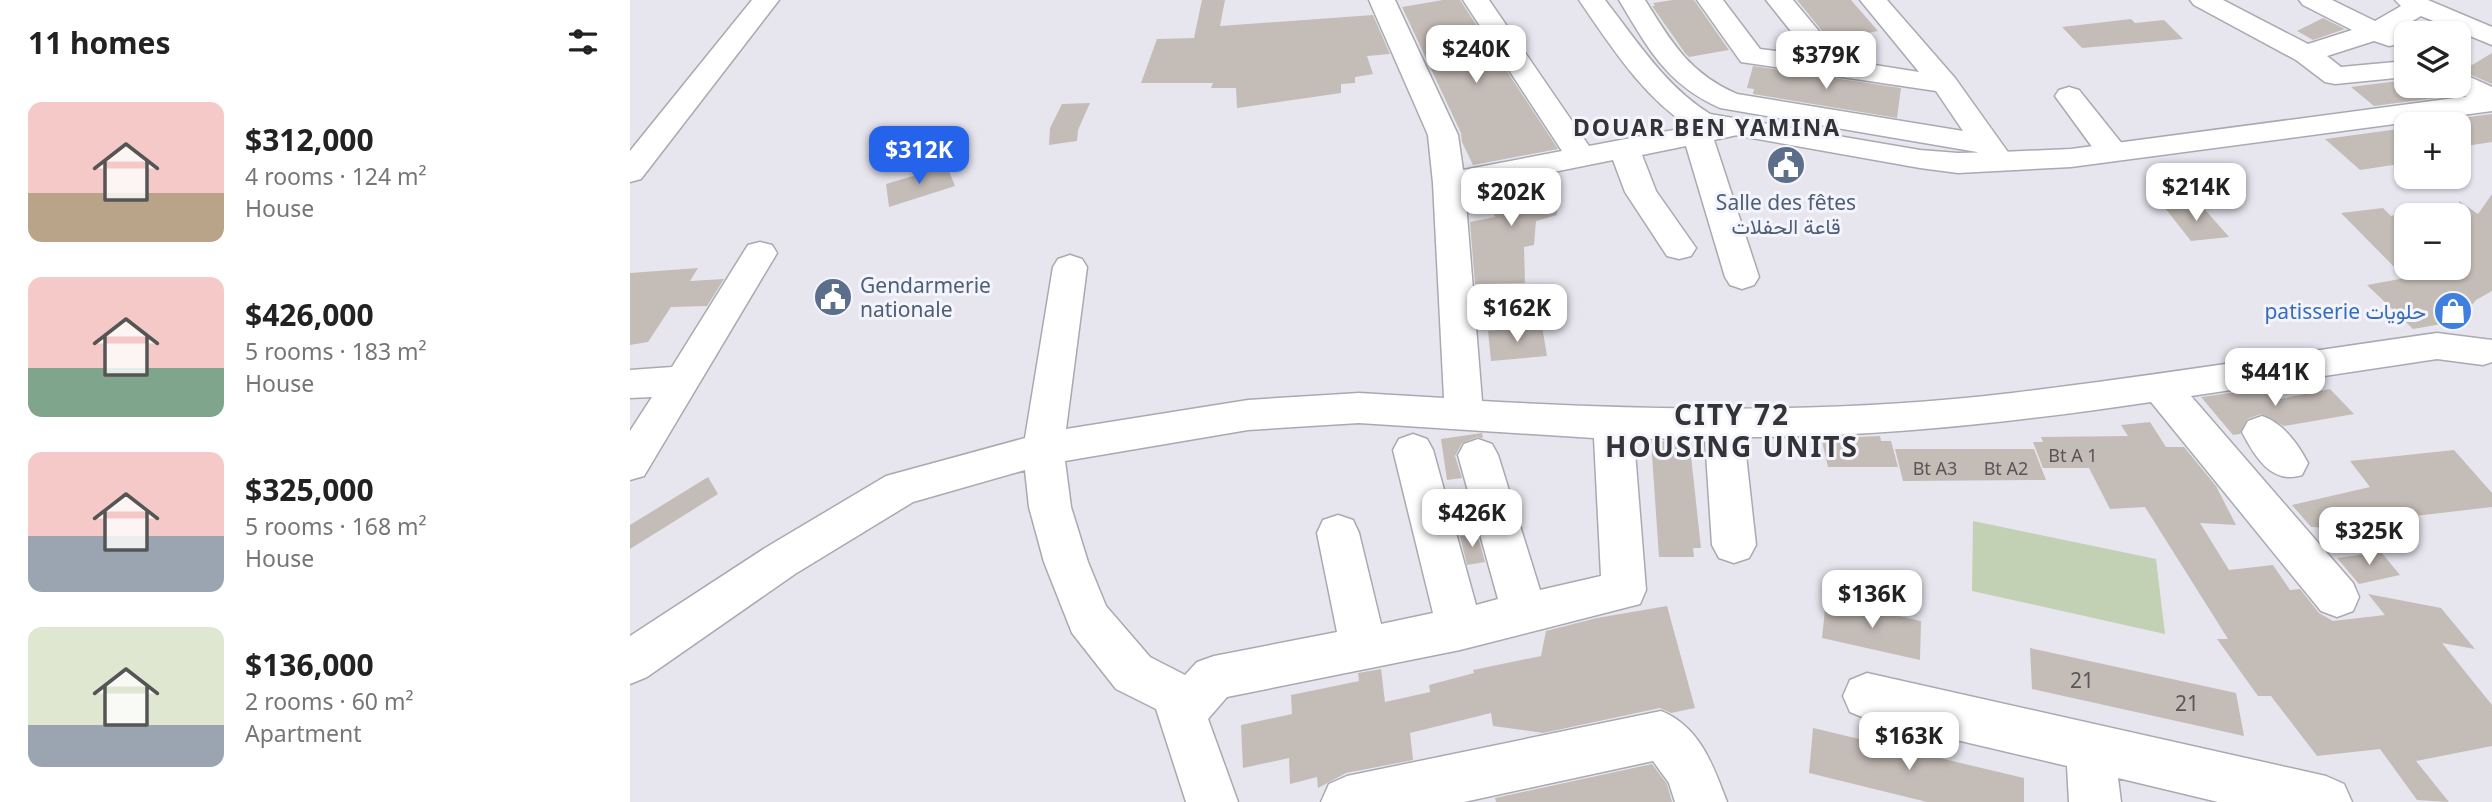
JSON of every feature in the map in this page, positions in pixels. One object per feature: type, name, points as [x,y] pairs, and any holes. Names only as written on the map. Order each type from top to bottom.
[{"type":"street","points":[[630,173],[765,0]]},
{"type":"street","points":[[1382,0],[1438,123],[1444,142],[1464,416]]},
{"type":"street","points":[[1476,0],[1581,157]]},
{"type":"street","points":[[1592,0],[1665,93],[1699,127],[1742,277]]},
{"type":"street","points":[[1632,0],[1678,71],[1708,94],[1730,102],[1994,153],[2112,152],[2492,100]]},
{"type":"street","points":[[1710,0],[1751,56],[1945,84]]},
{"type":"street","points":[[1779,0],[1834,66]]},
{"type":"street","points":[[1873,0],[1945,84],[1994,153]]},
{"type":"street","points":[[2203,0],[2306,54],[2335,76],[2394,70]]},
{"type":"street","points":[[2312,0],[2377,31],[2394,42]]},
{"type":"street","points":[[2306,54],[2377,31],[2414,3],[2488,36]]},
{"type":"street","points":[[2471,44],[2488,36]]},
{"type":"street","points":[[2471,88],[2492,100]]},
{"type":"street","points":[[2069,96],[2112,152]]},
{"type":"street","points":[[1448,183],[1625,149],[1699,127],[1731,128],[1958,163],[1994,153]]},
{"type":"street","points":[[1625,149],[1641,192],[1679,248]]},
{"type":"street","points":[[630,464],[760,253]]},
{"type":"street","points":[[1070,267],[1043,449],[1050,507],[1066,562],[1088,619],[1133,673],[1175,694],[1212,802]]},
{"type":"street","points":[[630,631],[773,552],[901,488],[1043,449],[1248,415],[1359,408],[1613,424],[1827,422],[1902,416],[1908,432],[2003,428],[1995,409],[2160,386],[2224,385],[2437,346],[2489,354]]},
{"type":"street","points":[[630,384],[682,380]]},
{"type":"street","points":[[2160,386],[2337,597]]},
{"type":"street","points":[[1723,422],[1734,545]]},
{"type":"street","points":[[1182,713],[1214,678],[1460,629],[1624,590],[1613,424]]},
{"type":"street","points":[[2262,432],[2288,463]]},
{"type":"street","points":[[1413,450],[1460,629]]},
{"type":"street","points":[[1478,456],[1525,614]]},
{"type":"street","points":[[1338,533],[1363,647]]},
{"type":"street","points":[[630,663],[773,552]]},
{"type":"street","points":[[1867,696],[2326,802]]},
{"type":"street","points":[[1347,802],[1661,735],[1679,751],[1701,802]]},
{"type":"street","points":[[2091,748],[2095,802]]},
{"type":"green space","points":[[1973,521],[2156,559],[2165,634],[1972,591]]},
{"type":"building","points":[[1202,0],[1225,0],[1220,26],[1373,15],[1390,54],[1367,56],[1373,74],[1355,77],[1355,83],[1341,84],[1341,93],[1237,108],[1236,88],[1211,88],[1213,83],[1141,83],[1157,39],[1194,38]]},
{"type":"building","points":[[1460,0],[1558,149],[1473,165],[1462,142],[1461,133],[1402,7]]},
{"type":"building","points":[[1694,0],[1729,50],[1689,57],[1652,6],[1655,6],[1653,3]]},
{"type":"building","points":[[1797,0],[1851,0],[1878,31],[1867,33],[1870,36],[1831,42]]},
{"type":"building","points":[[2323,18],[2345,29],[2313,40],[2297,31]]},
{"type":"building","points":[[2131,19],[2135,23],[2164,20],[2183,39],[2082,48],[2062,27]]},
{"type":"building","points":[[2492,53],[2492,84],[2471,75],[2471,66]]},
{"type":"building","points":[[1753,66],[1901,88],[1897,118],[1753,94],[1754,89],[1747,88]]},
{"type":"building","points":[[2394,82],[2394,98],[2435,98],[2374,106],[2351,87]]},
{"type":"building","points":[[1090,103],[1078,130],[1077,141],[1049,145],[1050,128],[1062,104]]},
{"type":"building","points":[[2492,114],[2492,142],[2471,145],[2471,117]]},
{"type":"building","points":[[2394,130],[2394,165],[2360,170],[2325,139]]},
{"type":"building","points":[[947,166],[955,186],[889,207],[886,184]]},
{"type":"building","points":[[1555,174],[1559,184],[1557,215],[1536,221],[1534,245],[1524,247],[1525,283],[1475,284],[1470,222],[1495,217],[1486,188]]},
{"type":"building","points":[[2492,194],[2492,291],[2476,300],[2458,321],[2413,329],[2367,285],[2394,280],[2471,280],[2471,209],[2478,214]]},
{"type":"building","points":[[2200,204],[2229,237],[2191,241],[2165,208]]},
{"type":"building","points":[[2383,208],[2391,216],[2394,215],[2394,267],[2341,213]]},
{"type":"building","points":[[698,268],[690,281],[724,279],[707,306],[671,307],[648,342],[630,345],[630,273]]},
{"type":"building","points":[[1542,326],[1547,356],[1491,361],[1488,331]]},
{"type":"building","points":[[2265,388],[2275,400],[2330,389],[2354,414],[2284,426],[2261,414],[2247,419],[2240,434],[2233,435],[2201,397]]},
{"type":"building","points":[[2150,422],[2166,447],[2184,447],[2216,486],[2236,525],[2200,523],[2229,570],[2273,565],[2290,590],[2300,589],[2319,613],[2333,621],[2385,615],[2368,594],[2441,608],[2475,649],[2442,643],[2492,705],[2492,746],[2416,761],[2449,802],[2417,800],[2380,749],[2317,756],[2271,696],[2258,696],[2217,639],[2228,639],[2145,507],[2110,509],[2089,468],[2043,468],[2033,442],[2043,442],[2041,437],[2128,436],[2121,425]]},
{"type":"building","points":[[1482,433],[1483,438],[1477,437],[1462,443],[1455,456],[1462,478],[1447,480],[1441,439]]},
{"type":"building","points":[[1880,436],[1881,441],[1891,441],[1898,467],[1828,467],[1822,441],[1833,441],[1832,438]]},
{"type":"building","points":[[1651,441],[1683,441],[1683,447],[1690,447],[1701,548],[1693,548],[1694,557],[1659,557]]},
{"type":"building","points":[[1895,449],[2034,449],[2046,480],[1903,481]]},
{"type":"building","points":[[2454,450],[2492,493],[2492,507],[2355,523],[2360,529],[2311,527],[2292,505],[2370,487],[2350,461]]},
{"type":"building","points":[[708,477],[718,494],[630,549],[630,525]]},
{"type":"building","points":[[1476,529],[1485,562],[1467,565],[1460,536],[1477,534]]},
{"type":"building","points":[[2381,552],[2400,575],[2359,584],[2337,558]]},
{"type":"building","points":[[1826,600],[1921,621],[1920,660],[1822,638]]},
{"type":"building","points":[[1667,606],[1695,708],[1671,713],[1660,708],[1543,733],[1493,726],[1491,713],[1410,733],[1413,760],[1346,773],[1318,788],[1317,777],[1290,784],[1289,758],[1243,768],[1241,725],[1292,714],[1291,695],[1359,681],[1358,673],[1381,669],[1385,702],[1430,692],[1429,685],[1474,673],[1473,670],[1541,656],[1546,631],[1597,618]]},
{"type":"building","points":[[2030,648],[2236,693],[2244,736],[2032,689]]},
{"type":"building","points":[[1813,728],[2024,778],[2024,802],[1927,802],[1809,773]]},
{"type":"building","points":[[1652,764],[1667,784],[1672,802],[1496,802],[1495,798]]},
{"type":"place","name":"Salle des fêtes قاعة الحفلات","points":[[1786,165]]},
{"type":"place","name":"Gendarmerie nationale","points":[[833,297]]},
{"type":"place","name":"patisserie حلويات","points":[[2453,311]]},
{"type":"district","name":"DOUAR BEN YAMINA","points":[[1707,127]]},
{"type":"district","name":"CITY 72 HOUSING UNITS","points":[[1732,430]]}]
